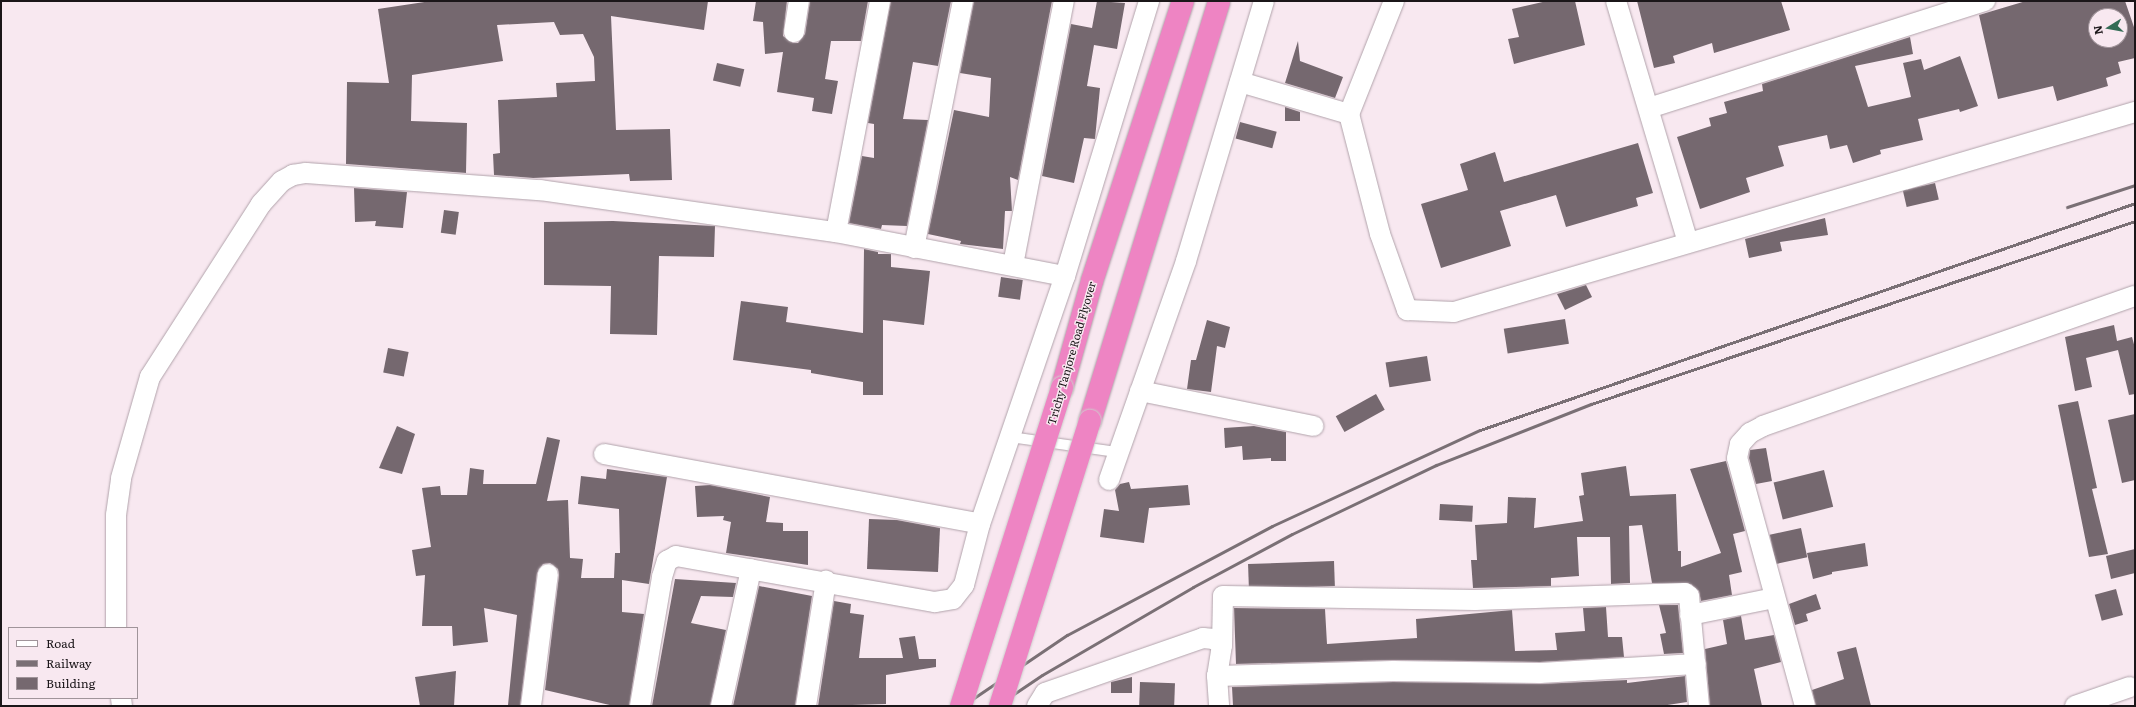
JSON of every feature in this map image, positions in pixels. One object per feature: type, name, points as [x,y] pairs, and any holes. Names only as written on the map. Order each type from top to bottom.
[{"type":"highway","name":"Trichy Tanjore Road Flyover","points":[[960,706],[1183,1]]},
{"type":"highway","points":[[1000,706],[1219,1]]},
{"type":"street","points":[[794,32],[799,1]]},
{"type":"street","points":[[836,232],[880,1]]},
{"type":"street","points":[[914,248],[963,1]]},
{"type":"street","points":[[1013,265],[1064,1]]},
{"type":"street","points":[[640,706],[667,561],[676,556],[826,581],[935,602],[953,599],[964,585],[980,524],[1065,276],[1149,1]]},
{"type":"street","points":[[1109,480],[1117,452],[1140,392],[1186,261],[1264,1]]},
{"type":"street","points":[[1394,1],[1349,114],[1380,234],[1407,310],[1454,312],[2135,112]]},
{"type":"street","points":[[1616,1],[1688,243]]},
{"type":"street","points":[[1649,108],[1985,1]]},
{"type":"street","points":[[1240,82],[1349,114]]},
{"type":"street","points":[[116,627],[116,515],[121,478],[150,377],[261,204],[282,181],[306,173],[540,190],[836,232],[1065,276]]},
{"type":"street","points":[[1805,706],[1774,598],[1737,458],[1740,444],[1750,433],[2135,296]]},
{"type":"street","points":[[1140,392],[1313,426]]},
{"type":"street","points":[[604,454],[980,524]]},
{"type":"street","points":[[721,706],[751,569]]},
{"type":"street","points":[[531,706],[548,574]]},
{"type":"street","points":[[806,706],[826,581]]},
{"type":"street","points":[[1219,706],[1217,676],[1222,645],[1223,596],[1475,600],[1685,593],[1689,596],[1699,706]]},
{"type":"street","points":[[1690,615],[1774,598]]},
{"type":"street","points":[[1037,706],[1045,694],[1203,638],[1214,639],[1222,645]]},
{"type":"street","points":[[1217,676],[1378,671],[1540,673],[1696,664]]},
{"type":"street","points":[[2076,706],[2130,687]]},
{"type":"lane","points":[[1010,437],[1117,452]]},
{"type":"building","points":[[431,1],[708,1],[704,30],[611,16],[616,130],[670,129],[672,180],[630,181],[629,174],[533,178],[494,175],[493,154],[500,153],[498,100],[557,97],[556,83],[595,81],[594,57],[583,34],[560,35],[554,22],[497,25],[503,61],[412,75],[411,121],[467,123],[466,173],[346,164],[347,82],[389,83],[378,9]]},
{"type":"building","points":[[756,1],[787,1],[783,36],[793,43],[798,43],[805,34],[810,1],[868,1],[861,41],[831,41],[825,79],[838,81],[832,114],[812,111],[814,98],[777,92],[783,52],[765,54],[763,22],[753,21]]},
{"type":"building","points":[[891,1],[951,1],[938,66],[913,62],[903,119],[928,120],[907,226],[882,225],[881,229],[849,223],[862,156],[874,158],[874,124],[868,123]]},
{"type":"building","points":[[974,1],[1052,1],[1018,180],[1010,177],[1012,211],[1005,211],[1003,249],[960,244],[961,241],[928,234],[954,110],[989,117],[991,78],[960,73]]},
{"type":"building","points":[[1097,1],[1125,3],[1117,49],[1094,45],[1087,86],[1100,88],[1095,139],[1084,138],[1074,183],[1042,176],[1071,24],[1092,28]]},
{"type":"building","points":[[1547,1],[1575,1],[1585,45],[1514,64],[1508,39],[1519,37],[1512,9]]},
{"type":"building","points":[[1637,1],[1781,1],[1790,30],[1714,53],[1712,43],[1673,56],[1675,63],[1654,68]]},
{"type":"building","points":[[2026,1],[2125,1],[2127,8],[2088,8],[2088,48],[2128,48],[2128,10],[2135,30],[2135,58],[2118,62],[2121,73],[2106,78],[2108,86],[2057,101],[2053,86],[1998,99],[1979,15]]},
{"type":"building","points":[[1910,37],[1913,54],[1855,66],[1868,107],[1911,97],[1903,63],[1921,59],[1924,70],[1960,56],[1978,106],[1960,112],[1959,109],[1918,119],[1923,140],[1880,150],[1881,154],[1853,163],[1847,145],[1830,149],[1827,135],[1778,146],[1784,166],[1746,178],[1750,192],[1700,209],[1677,137],[1711,126],[1709,118],[1727,113],[1724,102],[1763,91],[1762,84]]},
{"type":"building","points":[[1298,41],[1300,61],[1343,77],[1335,98],[1285,83]]},
{"type":"building","points":[[717,63],[744,69],[740,87],[713,81]]},
{"type":"building","points":[[1285,107],[1300,112],[1300,121],[1285,121]]},
{"type":"building","points":[[1240,122],[1277,132],[1272,148],[1236,138]]},
{"type":"building","points":[[1638,143],[1653,193],[1636,198],[1638,206],[1566,227],[1556,195],[1500,211],[1511,246],[1441,268],[1421,204],[1468,190],[1460,164],[1495,152],[1504,182]]},
{"type":"building","points":[[1935,183],[1939,200],[1907,207],[1903,190]]},
{"type":"building","points":[[354,188],[407,192],[403,228],[375,226],[376,221],[355,222]]},
{"type":"building","points":[[444,210],[459,212],[456,235],[441,233]]},
{"type":"building","points":[[1825,218],[1828,235],[1780,242],[1782,251],[1749,258],[1745,239]]},
{"type":"building","points":[[613,221],[715,226],[714,257],[659,256],[657,335],[610,334],[611,286],[544,285],[544,222]]},
{"type":"building","points":[[864,249],[878,252],[878,254],[891,254],[891,267],[930,271],[924,325],[883,320],[883,395],[863,395],[863,382],[811,373],[811,370],[733,360],[741,301],[788,307],[786,322],[863,333]]},
{"type":"building","points":[[1001,277],[1023,280],[1020,300],[998,297]]},
{"type":"building","points":[[1586,285],[1592,297],[1565,310],[1557,294]]},
{"type":"building","points":[[1565,319],[1569,344],[1508,353],[1504,329]]},
{"type":"building","points":[[1207,320],[1230,327],[1225,348],[1217,346],[1211,392],[1187,389],[1191,360],[1196,360]]},
{"type":"building","points":[[2114,325],[2117,341],[2132,337],[2135,348],[2135,394],[2129,395],[2118,350],[2086,358],[2092,387],[2075,391],[2065,337]]},
{"type":"building","points":[[388,348],[409,352],[404,377],[383,373]]},
{"type":"building","points":[[1427,356],[1431,381],[1389,387],[1386,363]]},
{"type":"building","points":[[1376,394],[1385,410],[1344,432],[1336,416]]},
{"type":"building","points":[[2078,401],[2097,488],[2092,489],[2108,554],[2089,557],[2058,405]]},
{"type":"building","points":[[2135,414],[2135,480],[2122,483],[2108,420]]},
{"type":"building","points":[[397,426],[415,434],[402,474],[379,468]]},
{"type":"building","points":[[1254,426],[1286,432],[1286,461],[1271,461],[1271,458],[1243,460],[1242,446],[1225,448],[1224,428]]},
{"type":"building","points":[[547,437],[560,440],[547,501],[568,500],[570,558],[583,559],[581,578],[614,578],[615,553],[620,553],[619,509],[578,504],[581,476],[606,479],[607,469],[667,477],[649,584],[622,580],[622,612],[644,614],[629,706],[614,706],[545,690],[559,575],[558,569],[550,563],[543,564],[537,573],[520,706],[508,705],[517,615],[484,608],[488,642],[453,646],[452,626],[422,626],[425,575],[416,576],[412,550],[431,547],[422,488],[440,486],[441,495],[467,495],[470,468],[484,470],[483,484],[536,484]]},
{"type":"building","points":[[1766,448],[1772,481],[1756,484],[1749,458],[1750,450]]},
{"type":"building","points":[[1726,461],[1745,531],[1733,534],[1742,572],[1729,575],[1732,595],[1701,601],[1699,591],[1691,584],[1652,583],[1642,525],[1629,526],[1630,583],[1611,584],[1610,537],[1577,537],[1579,576],[1551,578],[1551,586],[1473,588],[1471,560],[1477,560],[1475,525],[1507,523],[1508,497],[1536,498],[1534,528],[1583,521],[1579,496],[1584,495],[1581,473],[1626,466],[1630,496],[1676,494],[1678,551],[1681,551],[1681,567],[1721,553],[1690,469]]},
{"type":"building","points":[[1824,470],[1833,507],[1783,519],[1774,483]]},
{"type":"building","points":[[1129,482],[1131,489],[1188,485],[1190,505],[1149,508],[1144,543],[1100,537],[1104,509],[1119,511],[1115,490],[1120,484]]},
{"type":"building","points":[[710,485],[770,497],[766,522],[783,523],[783,531],[808,531],[808,565],[726,553],[731,522],[723,520],[724,516],[697,517],[695,486]]},
{"type":"building","points":[[1440,504],[1473,506],[1472,522],[1439,520]]},
{"type":"building","points":[[869,519],[897,520],[940,528],[938,572],[867,569]]},
{"type":"building","points":[[1801,528],[1807,557],[1776,564],[1770,535]]},
{"type":"building","points":[[1865,543],[1868,566],[1832,572],[1832,574],[1813,579],[1807,553]]},
{"type":"building","points":[[2135,549],[2135,573],[2111,579],[2106,556]]},
{"type":"building","points":[[1334,561],[1335,586],[1249,589],[1248,564]]},
{"type":"building","points":[[675,579],[736,583],[733,597],[701,596],[691,623],[726,630],[710,706],[652,706]]},
{"type":"building","points":[[759,586],[812,596],[795,706],[733,706]]},
{"type":"building","points":[[2116,589],[2123,615],[2102,621],[2095,595]]},
{"type":"building","points":[[1816,594],[1821,609],[1806,614],[1808,621],[1795,625],[1789,604]]},
{"type":"building","points":[[834,601],[851,604],[850,613],[864,615],[859,658],[903,658],[899,638],[915,636],[919,659],[936,659],[936,667],[886,675],[886,704],[818,706]]},
{"type":"building","points":[[1659,605],[1678,605],[1683,653],[1664,654],[1660,634],[1666,633]]},
{"type":"building","points":[[1606,607],[1608,637],[1622,637],[1624,657],[1540,662],[1393,660],[1236,664],[1234,608],[1325,609],[1327,644],[1417,638],[1416,619],[1512,610],[1515,651],[1557,650],[1555,633],[1585,631],[1583,608]]},
{"type":"building","points":[[1741,616],[1745,640],[1774,635],[1781,662],[1754,669],[1762,706],[1710,706],[1705,649],[1727,644],[1723,620]]},
{"type":"building","points":[[1856,647],[1871,706],[1816,706],[1812,690],[1844,679],[1837,652]]},
{"type":"building","points":[[456,671],[454,706],[420,706],[415,677]]},
{"type":"building","points":[[1685,676],[1687,702],[1661,706],[1233,706],[1232,687],[1393,682],[1540,684],[1627,680],[1627,683]]},
{"type":"building","points":[[1132,677],[1132,693],[1111,693],[1111,682]]},
{"type":"building","points":[[1140,682],[1175,683],[1174,706],[1139,706]]},
{"type":"railway","points":[[2067,207],[2135,185]]},
{"type":"railway","points":[[962,706],[1067,635],[1272,526],[1480,430],[2135,203]]},
{"type":"railway","points":[[996,706],[1042,675],[1193,587],[1292,534],[1436,465],[1591,404],[2135,221]]}]
